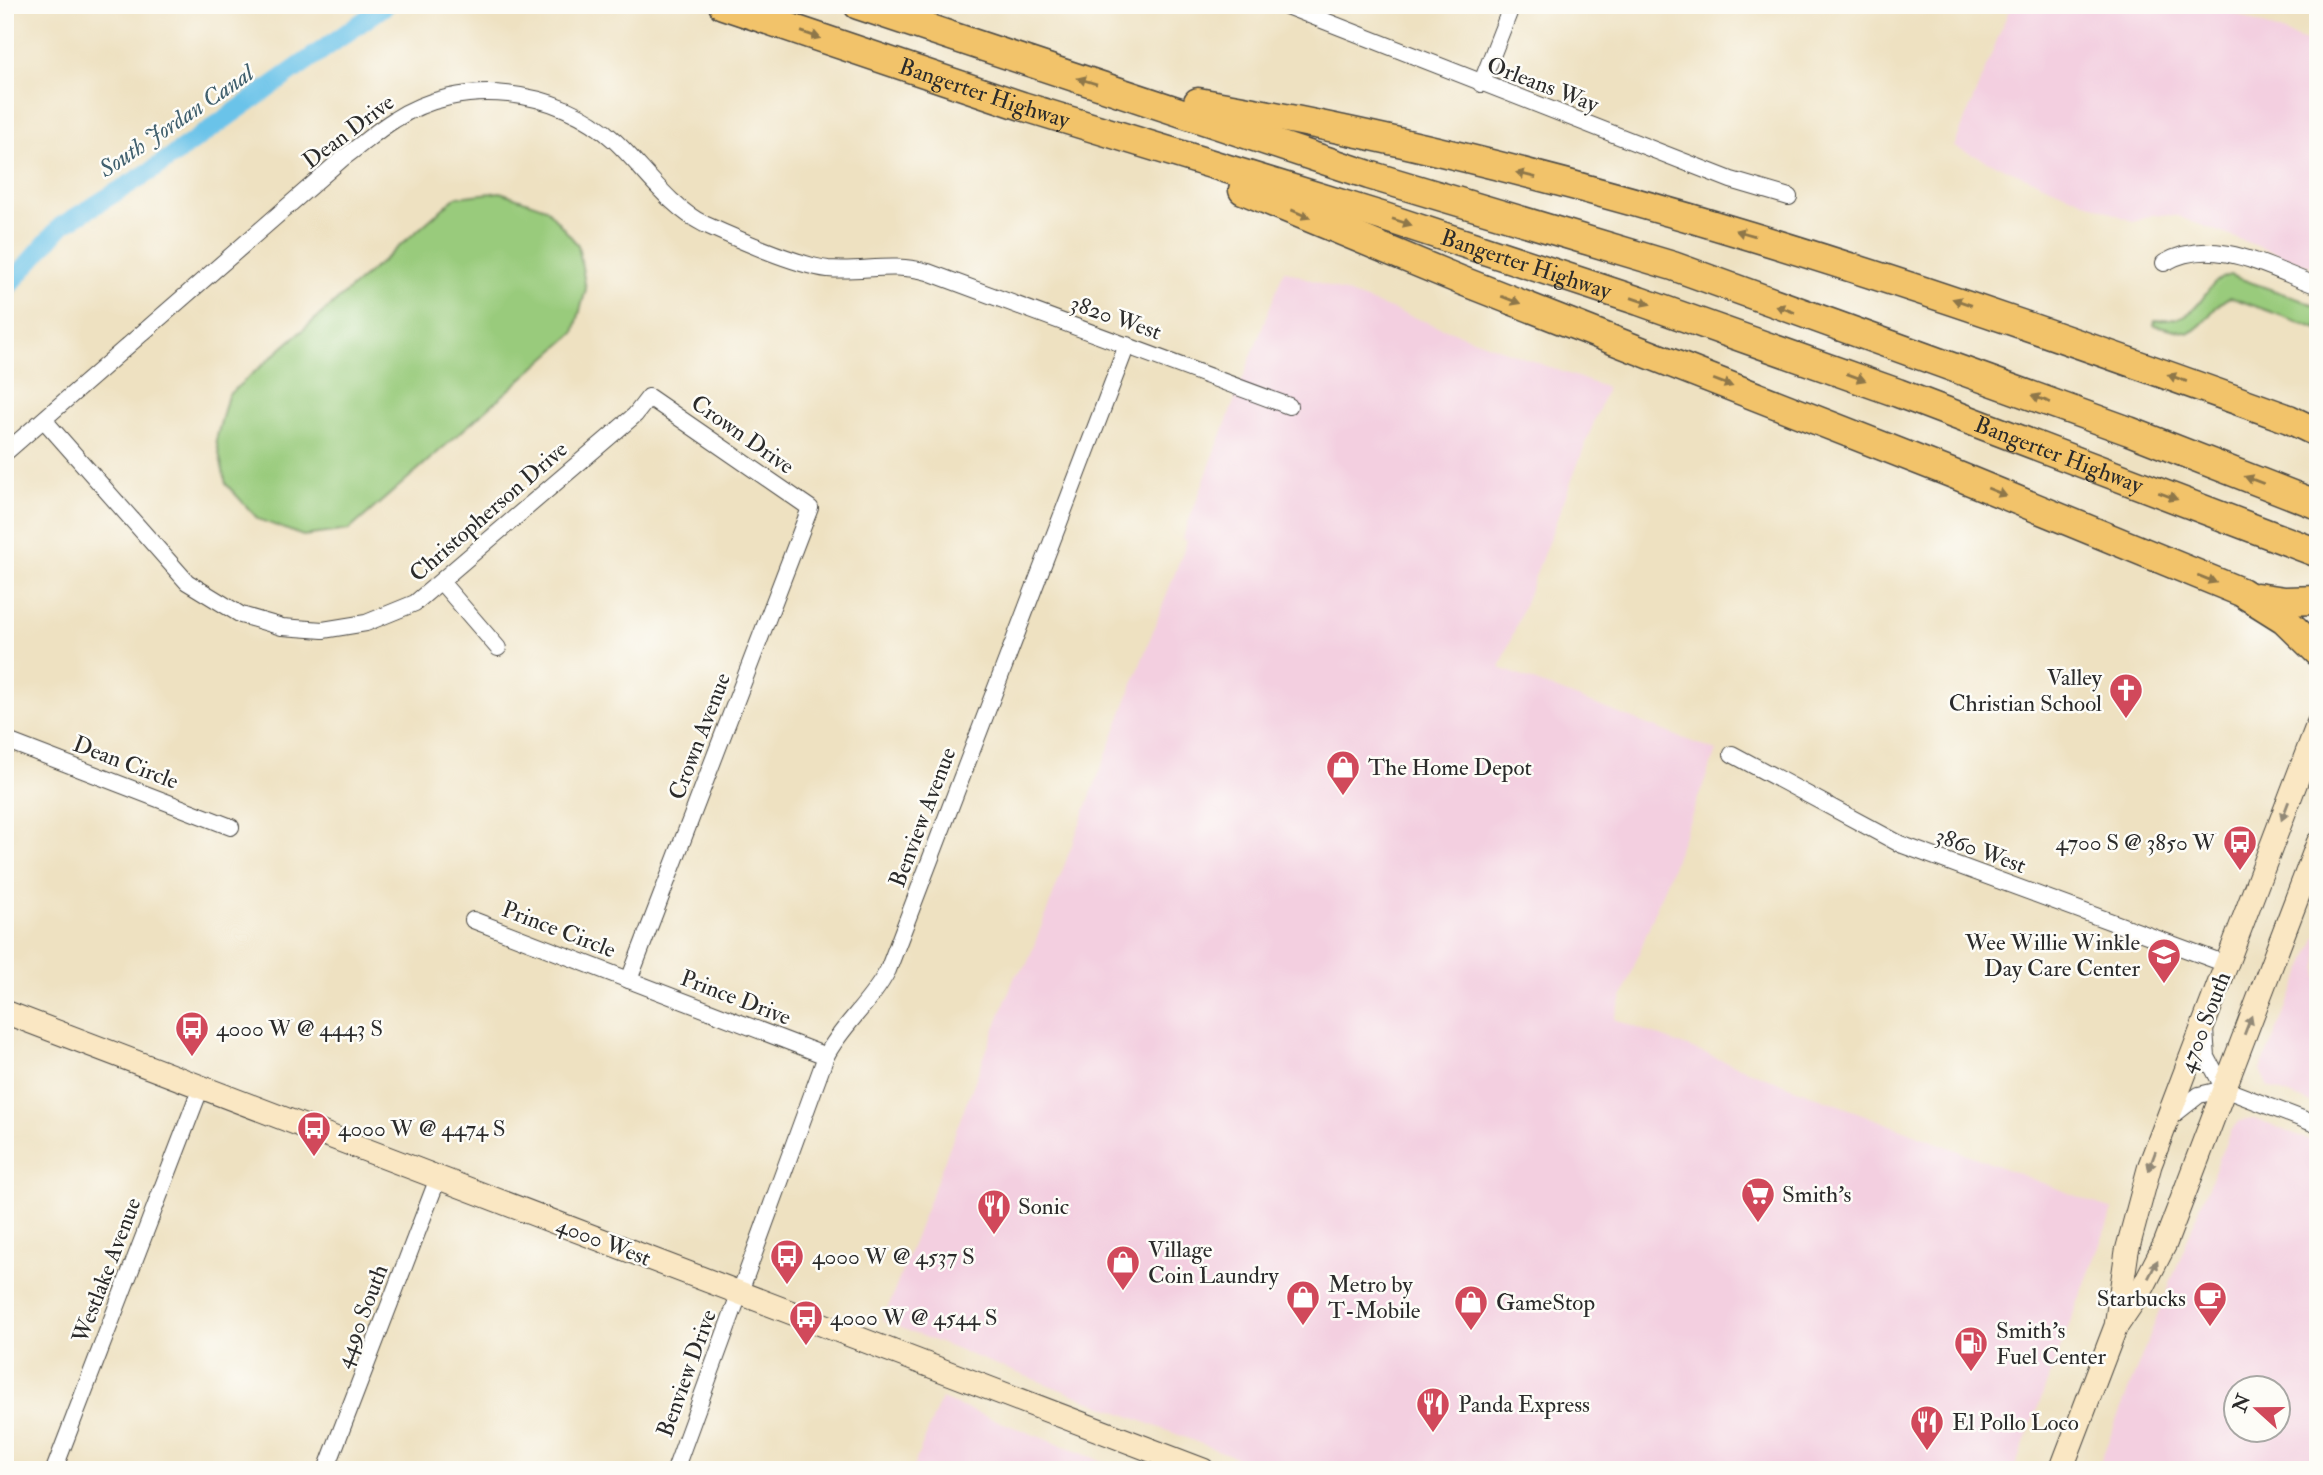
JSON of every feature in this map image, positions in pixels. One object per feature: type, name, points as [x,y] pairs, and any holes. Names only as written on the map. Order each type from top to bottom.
[{"type":"highway","name":"Bangerter Highway","points":[[723,5],[1125,139],[1381,216],[1639,300],[1898,393],[2318,553]]},
{"type":"highway","name":"Bangerter Highway","points":[[858,5],[1369,175],[1673,267],[2129,431],[2318,505]]},
{"type":"highway","points":[[1118,90],[1306,122],[1685,216],[1930,290],[2241,401],[2318,433]]},
{"type":"highway","points":[[1125,139],[1410,260],[1934,466],[2241,593],[2284,619],[2318,652]]},
{"type":"highway","points":[[2241,401],[2318,417]]},
{"type":"highway","points":[[2241,593],[2285,601],[2318,600]]},
{"type":"main road","name":"4700 South","points":[[2116,1326],[2120,1285],[2137,1205],[2318,724]]},
{"type":"main road","name":"4700 South","points":[[2061,1470],[2116,1326],[2143,1287],[2160,1255],[2318,843]]},
{"type":"main road","name":"4000 West","points":[[5,1012],[1203,1470]]},
{"type":"street","name":"Orleans Way","points":[[1284,5],[1731,180],[1789,197]]},
{"type":"street","points":[[1481,84],[1511,5]]},
{"type":"street","name":"Dean Drive","points":[[5,453],[343,158],[396,118],[453,97],[486,93],[522,94],[578,114],[616,142],[687,214],[719,230],[804,262],[841,270],[886,265],[906,266],[928,272]]},
{"type":"street","points":[[2164,263],[2196,251],[2222,252],[2318,286]]},
{"type":"street","name":"3820 West","points":[[928,272],[1289,406]]},
{"type":"street","name":"Benview Avenue","points":[[740,1293],[827,1056],[842,1032],[875,993],[888,971],[1127,345]]},
{"type":"street","name":"Christopherson Drive","points":[[44,420],[187,582],[241,615],[282,627],[343,628],[366,623],[415,603],[442,583],[635,415],[649,397]]},
{"type":"street","name":"Crown Drive","points":[[649,397],[810,508]]},
{"type":"street","name":"Crown Avenue","points":[[629,980],[810,508]]},
{"type":"street","points":[[442,583],[498,648]]},
{"type":"street","name":"Dean Circle","points":[[5,740],[231,827]]},
{"type":"street","name":"3860 West","points":[[1732,754],[1772,772],[1893,841],[2226,964]]},
{"type":"street","name":"Prince Circle","points":[[473,920],[629,980]]},
{"type":"street","name":"Prince Drive","points":[[629,980],[827,1056]]},
{"type":"street","points":[[2208,1013],[2205,1042],[2207,1057],[2224,1089]]},
{"type":"street","name":"Westlake Avenue","points":[[54,1470],[201,1087]]},
{"type":"street","points":[[2163,1131],[2169,1119],[2188,1101],[2224,1089],[2318,1125]]},
{"type":"street","name":"4490 South","points":[[326,1470],[438,1178]]},
{"type":"street","name":"Benview Drive","points":[[675,1470],[740,1293]]},
{"type":"shaded area","points":[[2011,5],[2212,5],[2318,46],[2318,269],[2177,216],[2155,214],[2134,222],[1954,147]]},
{"type":"shaded area","points":[[1284,270],[1607,388],[1500,668],[1716,751],[1614,1019],[2113,1210],[2014,1470],[1269,1470],[883,1321],[1015,976],[1027,964],[1187,541],[1182,539]]},
{"type":"shaded area","points":[[2318,934],[2318,1106],[2268,1087],[2260,1070]]},
{"type":"shaded area","points":[[2254,1119],[2318,1143],[2318,1470],[2097,1470],[2230,1131],[2239,1121]]},
{"type":"shaded area","points":[[941,1399],[1125,1470],[912,1470]]},
{"type":"green space","points":[[500,192],[546,208],[578,245],[586,289],[574,333],[349,530],[303,536],[258,519],[226,484],[216,440],[228,395],[456,197]]},
{"type":"green space","points":[[2230,275],[2318,306],[2318,329],[2230,297],[2189,333],[2154,325],[2155,320],[2172,320],[2184,316],[2193,310],[2212,286]]},
{"type":"waterway","name":"South Jordan Canal","points":[[5,290],[61,226],[154,169],[386,5]]},
{"type":"place","name":"Valley Christian School","points":[[2126,720]]},
{"type":"place","name":"The Home Depot","points":[[1343,797]]},
{"type":"place","name":"4700 S @ 3850 W","points":[[2240,872]]},
{"type":"place","name":"Wee Willie Winkle Day Care Center","points":[[2164,985]]},
{"type":"place","name":"4000 W @ 4443 S","points":[[192,1058]]},
{"type":"place","name":"4000 W @ 4474 S","points":[[314,1158]]},
{"type":"place","name":"Smith's","points":[[1758,1224]]},
{"type":"place","name":"Sonic","points":[[994,1236]]},
{"type":"place","name":"4000 W @ 4537 S","points":[[787,1286]]},
{"type":"place","name":"Village Coin Laundry","points":[[1123,1292]]},
{"type":"place","name":"Metro by T-Mobile","points":[[1303,1327]]},
{"type":"place","name":"Starbucks","points":[[2210,1328]]},
{"type":"place","name":"GameStop","points":[[1471,1332]]},
{"type":"place","name":"4000 W @ 4544 S","points":[[806,1347]]},
{"type":"place","name":"Smith's Fuel Center","points":[[1971,1373]]},
{"type":"place","name":"Panda Express","points":[[1433,1434]]},
{"type":"place","name":"El Pollo Loco","points":[[1927,1452]]}]
